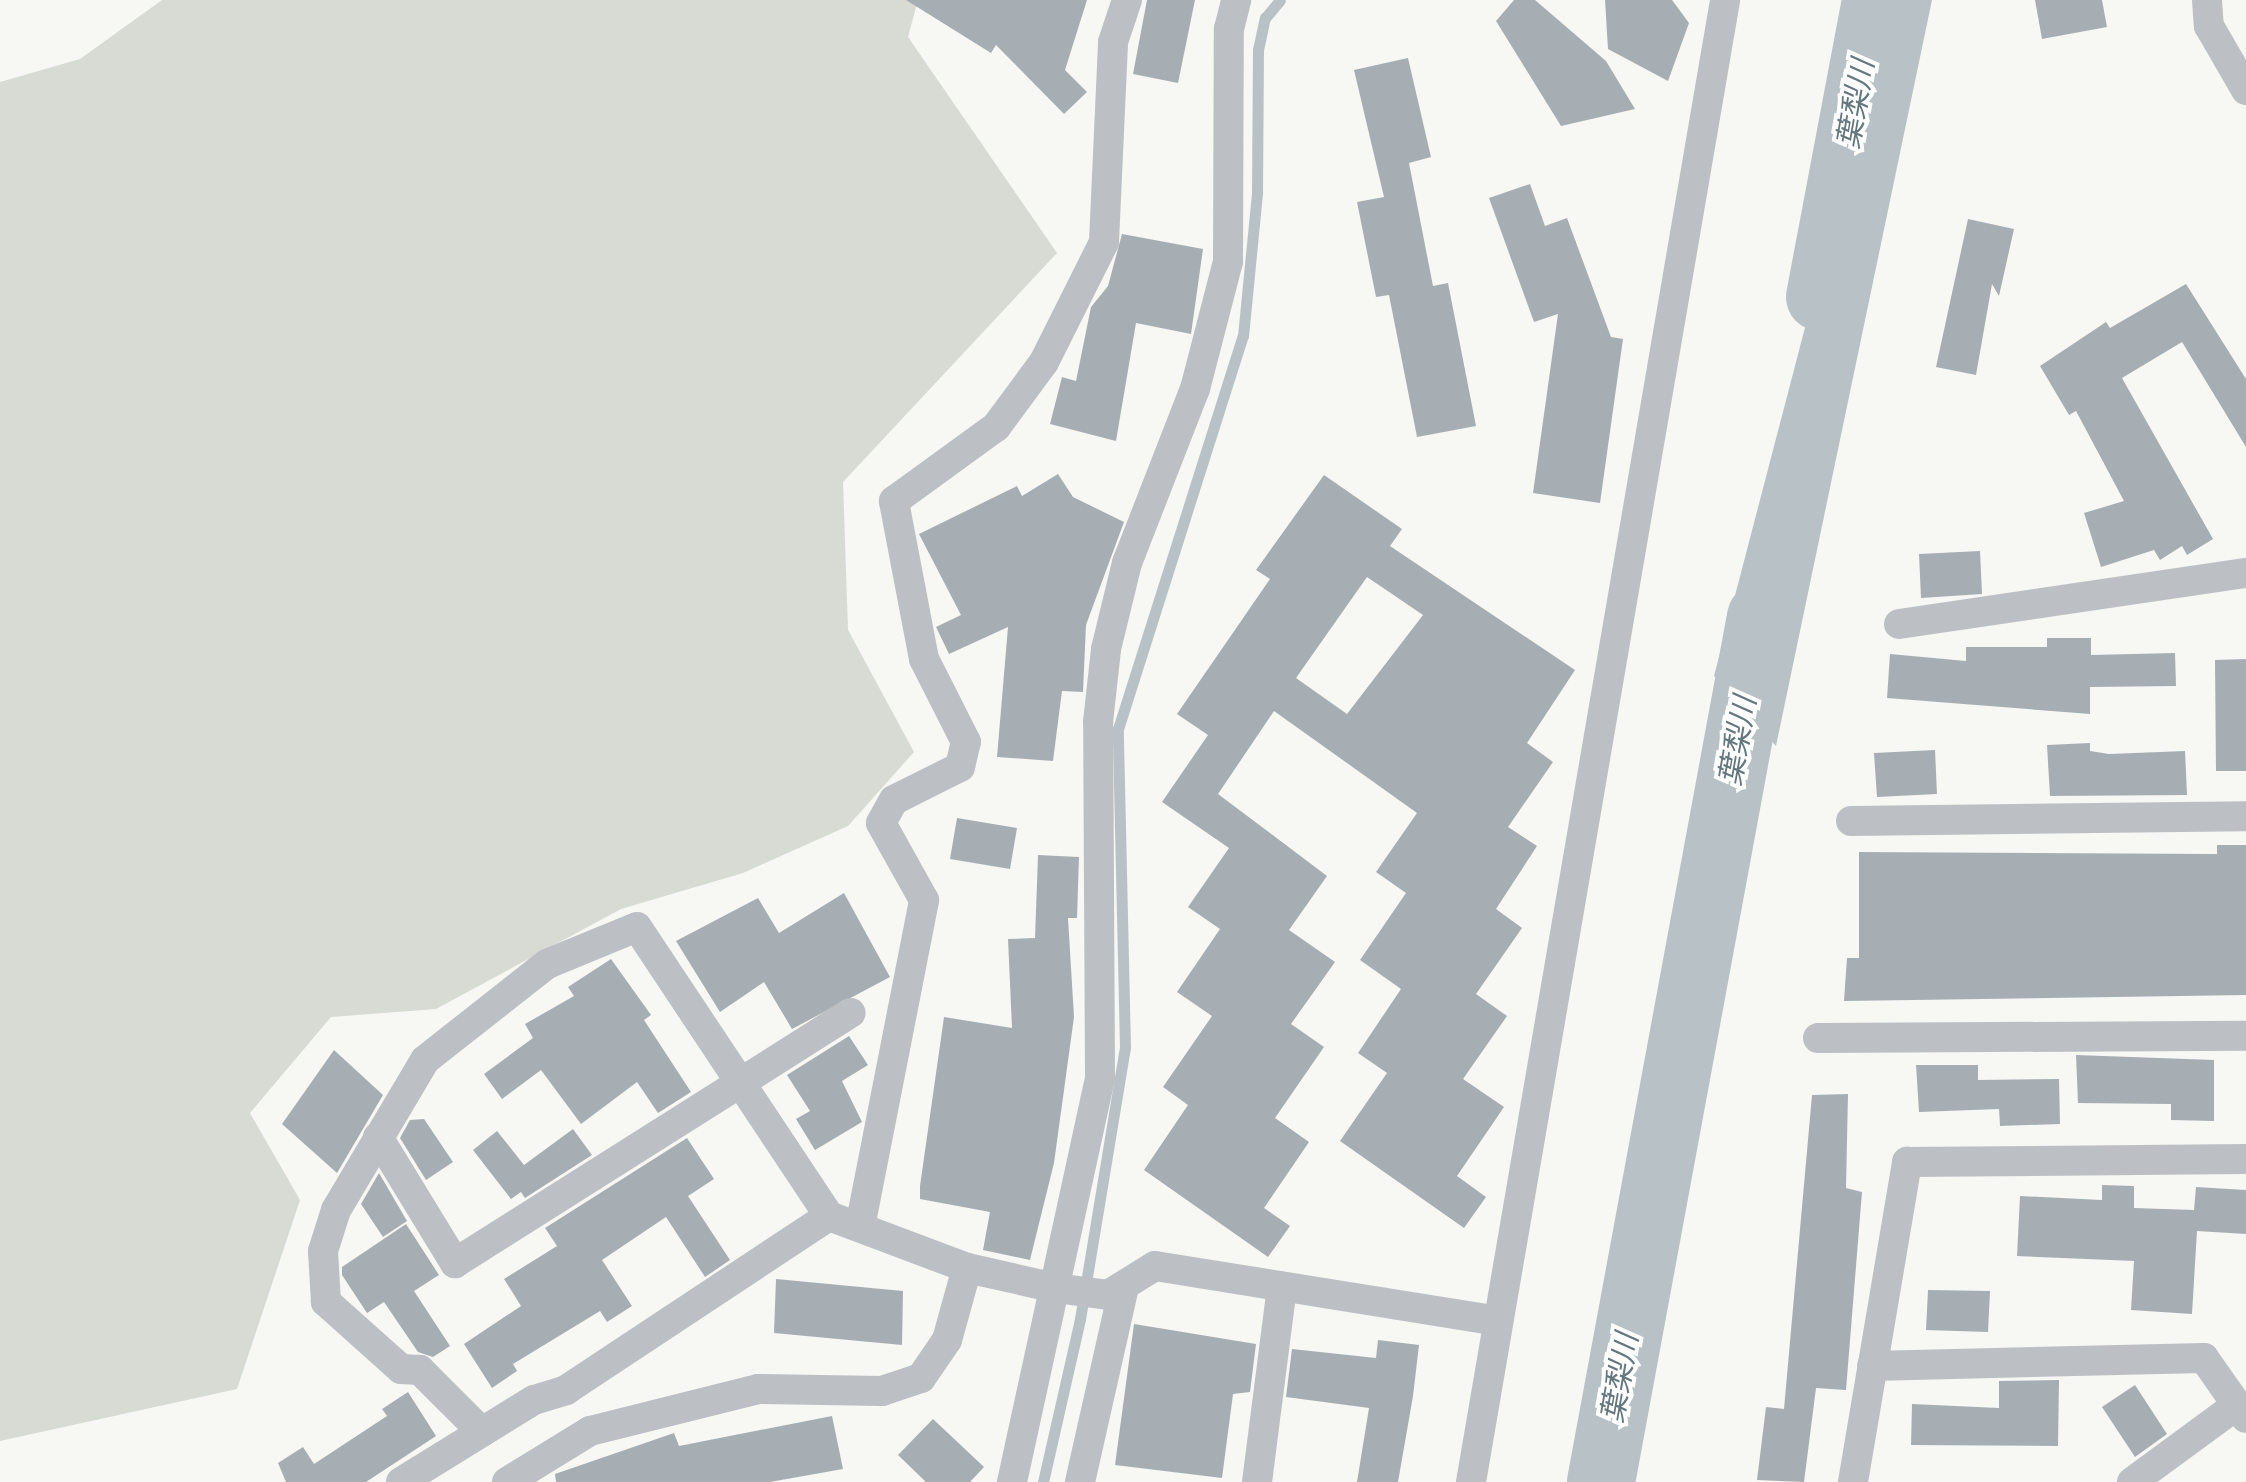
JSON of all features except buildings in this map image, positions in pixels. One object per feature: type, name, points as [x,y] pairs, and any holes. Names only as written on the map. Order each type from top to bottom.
[{"type":"street","points":[[860,1227],[924,900],[881,823],[894,800],[960,767],[966,742],[924,659],[894,501],[996,427],[1044,362],[1104,242],[1113,42],[1127,0]]},
{"type":"street","points":[[1012,1482],[1100,1077],[1098,722],[1106,649],[1127,563],[1195,389],[1228,261],[1229,29],[1236,0]]},
{"type":"street","points":[[1471,1482],[1725,0]]},
{"type":"street","points":[[2207,0],[2209,26],[2246,90]]},
{"type":"street","points":[[1899,624],[2246,573]]},
{"type":"street","points":[[1851,821],[2246,816]]},
{"type":"street","points":[[482,1432],[420,1370],[401,1369],[326,1302],[323,1251],[336,1210],[425,1060],[547,964],[637,927],[829,1216],[967,1268],[1056,1288],[1108,1295],[1155,1266],[1498,1321]]},
{"type":"street","points":[[378,1137],[455,1263],[851,1013]]},
{"type":"street","points":[[1818,1038],[2246,1036]]},
{"type":"street","points":[[1853,1482],[1907,1162],[2246,1159]]},
{"type":"street","points":[[401,1482],[482,1432],[566,1390],[829,1216]]},
{"type":"street","points":[[507,1482],[590,1431],[758,1389],[882,1391],[921,1378],[947,1340],[967,1268]]},
{"type":"street","points":[[1080,1482],[1124,1286]]},
{"type":"street","points":[[1257,1482],[1282,1287]]},
{"type":"street","points":[[1872,1366],[2204,1358],[2242,1412],[2132,1482]]},
{"type":"shaded area","points":[[162,0],[918,0],[908,37],[1057,253],[843,482],[848,630],[914,752],[848,826],[743,873],[621,909],[436,1009],[331,1017],[250,1113],[300,1200],[237,1389],[0,1441],[0,82],[80,59]]},
{"type":"shaded area","points":[[1876,0],[1932,0],[1776,746],[1714,676],[1837,205]]},
{"type":"waterway","points":[[1043,1482],[1080,1319],[1125,1048],[1118,729],[1243,336],[1257,192],[1258,50],[1265,18],[1280,0]]},
{"type":"waterway","name":"葉梨川","points":[[1820,297],[1876,0]]},
{"type":"waterway","name":"葉梨川","points":[[1601,1482],[1761,617]]}]
